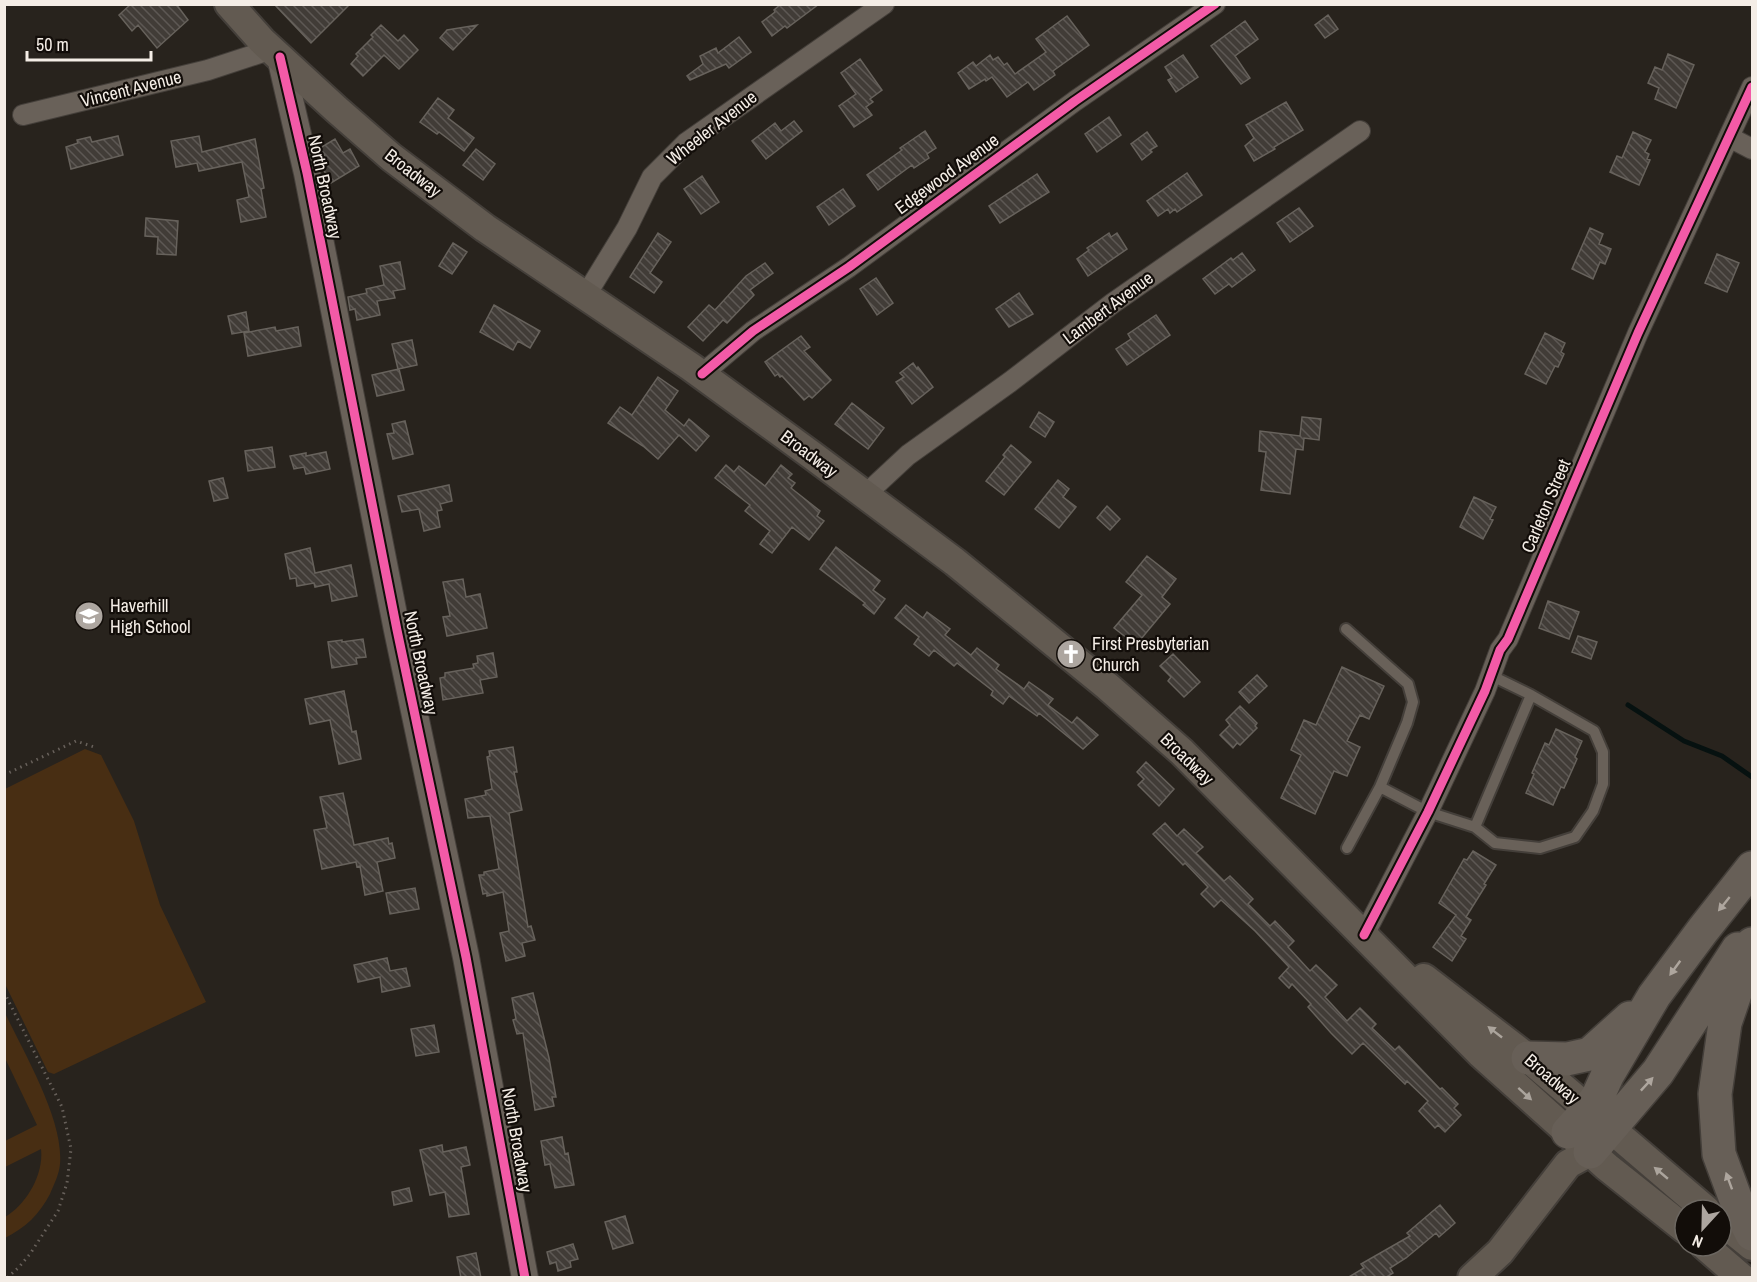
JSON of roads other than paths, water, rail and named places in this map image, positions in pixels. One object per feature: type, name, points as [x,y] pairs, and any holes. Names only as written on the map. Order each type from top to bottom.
[{"type":"highway","points":[[1584,1137],[1608,1074],[1654,996],[1752,868]]},
{"type":"highway","points":[[1584,1137],[1658,1072],[1730,959],[1752,931]]},
{"type":"highway","points":[[1752,944],[1725,1023],[1715,1094],[1719,1154],[1739,1208],[1752,1234]]},
{"type":"highway","points":[[1528,1058],[1567,1059],[1590,1054],[1654,996]]},
{"type":"main road","name":"Broadway","points":[[229,4],[276,53],[391,157],[485,228],[702,374],[1027,619],[1116,693],[1182,752],[1480,1053],[1584,1137],[1673,1218]]},
{"type":"main road","name":"Broadway","points":[[1364,935],[1451,996],[1528,1058],[1584,1137],[1686,1198]]},
{"type":"main road","points":[[1472,1278],[1500,1252],[1584,1137]]},
{"type":"main road","points":[[1733,1231],[1752,1246]]},
{"type":"main road","points":[[1719,1258],[1742,1278]]},
{"type":"street","name":"Wheeler Avenue","points":[[586,295],[627,228],[652,177],[686,143],[884,4]]},
{"type":"street","name":"Edgewood Avenue","points":[[702,374],[753,331],[849,267],[1075,101],[1215,4]]},
{"type":"street","name":"Vincent Avenue","points":[[23,115],[276,53]]},
{"type":"street","name":"North Broadway","points":[[276,53],[306,173],[397,630],[466,957],[525,1278]]},
{"type":"street","name":"Carleton Street","points":[[1364,935],[1428,812],[1485,692],[1500,650],[1508,639],[1638,333],[1752,87]]},
{"type":"street","name":"Lambert Avenue","points":[[865,495],[908,455],[1010,382],[1113,303],[1360,131]]},
{"type":"street","points":[[1729,137],[1752,149]]},
{"type":"lane","points":[[1346,629],[1408,684],[1413,702],[1407,723],[1380,787],[1347,848]]},
{"type":"lane","points":[[1380,787],[1428,812],[1475,826],[1495,843],[1540,848],[1575,837],[1593,811],[1603,784],[1603,752],[1594,731],[1531,695],[1490,675]]},
{"type":"lane","points":[[1475,826],[1531,695]]},
{"type":"waterway","points":[[1628,705],[1684,741],[1722,756],[1752,777]]},
{"type":"place","name":"Haverhill High School","points":[[89,616]]},
{"type":"place","name":"First Presbyterian Church","points":[[1071,654]]}]
